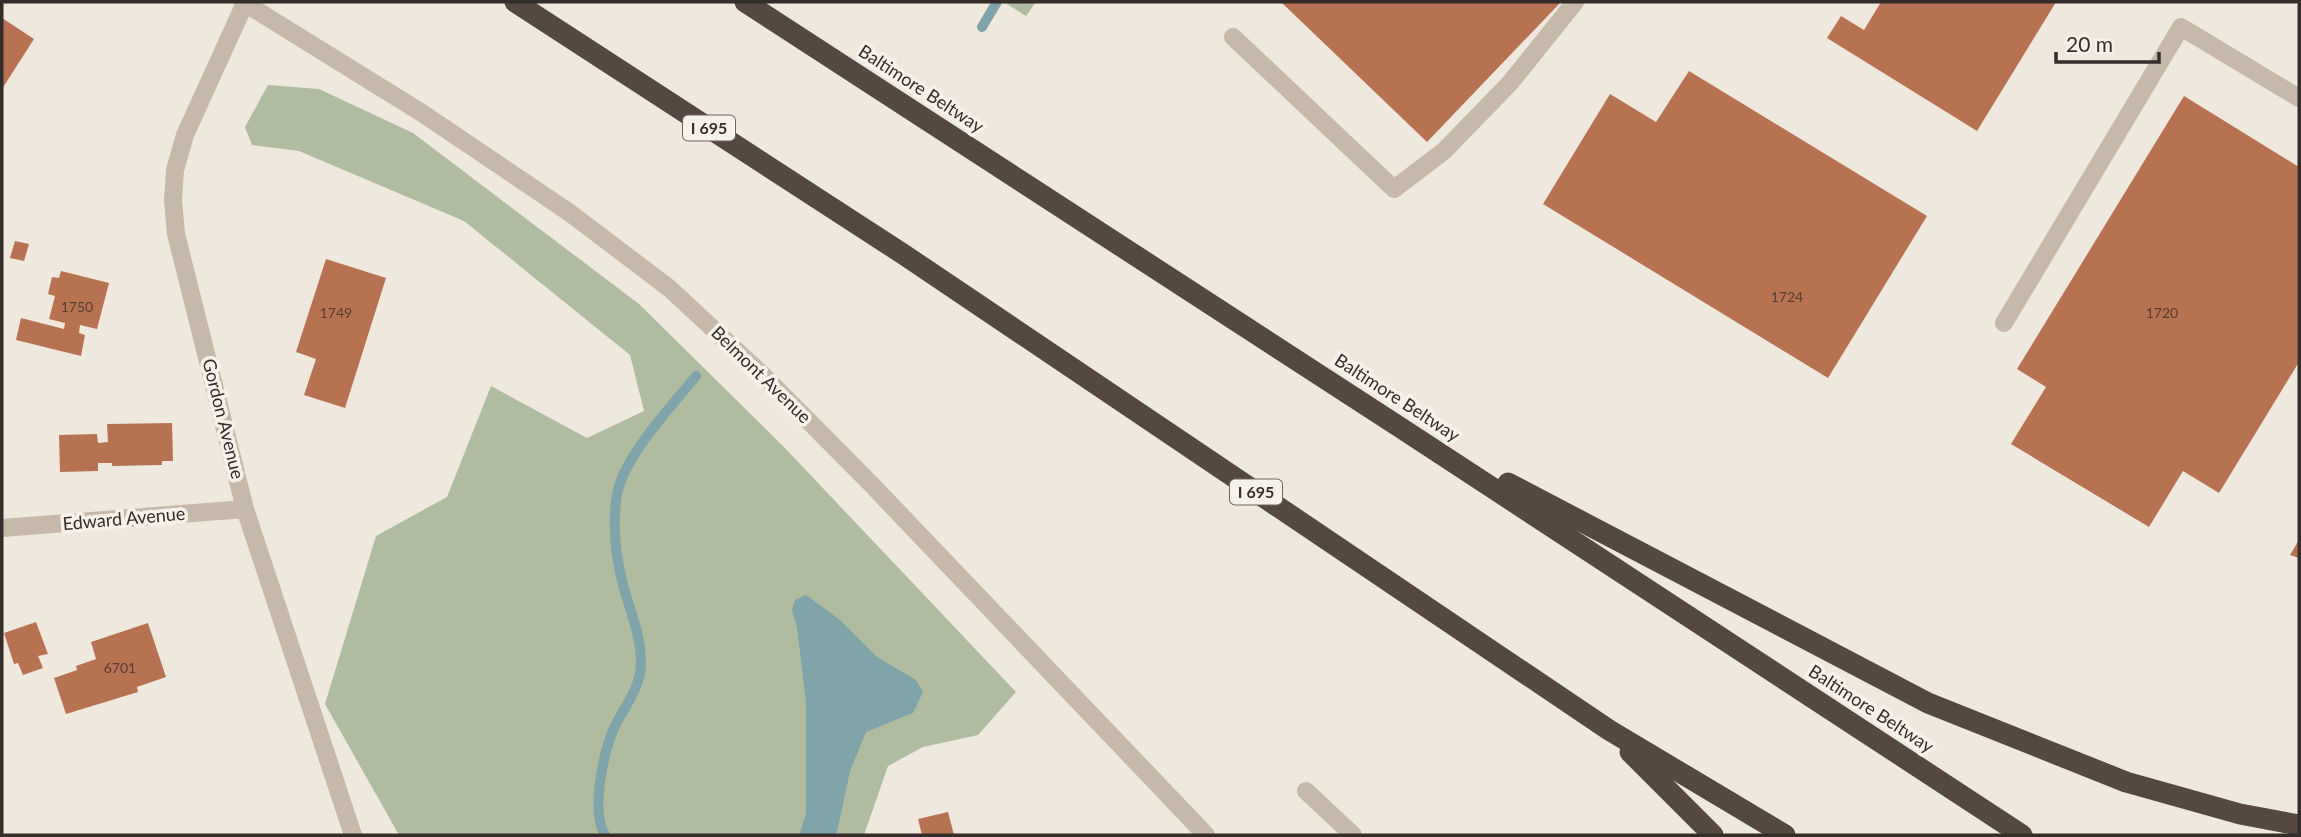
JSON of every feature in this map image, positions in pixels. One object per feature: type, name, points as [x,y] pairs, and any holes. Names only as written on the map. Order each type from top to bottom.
[{"type":"highway","name":"I 695","points":[[515,2],[903,254],[1609,730],[1785,835]]},
{"type":"highway","name":"Baltimore Beltway","points":[[745,2],[2022,835]]},
{"type":"highway","points":[[1401,428],[1928,703],[2126,782],[2240,814],[2299,825]]},
{"type":"highway","points":[[1609,730],[1713,835]]},
{"type":"street","name":"Gordon Avenue","points":[[244,2],[185,135],[175,170],[173,200],[176,234],[246,509],[353,835]]},
{"type":"street","name":"Belmont Avenue","points":[[244,2],[422,113],[559,205],[669,288],[765,377],[872,485],[1206,835]]},
{"type":"street","points":[[1233,37],[1394,189],[1444,150],[1510,83],[1575,2]]},
{"type":"street","points":[[2004,323],[2181,27],[2299,98]]},
{"type":"street","name":"Edward Avenue","points":[[2,528],[246,509]]},
{"type":"street","points":[[1306,791],[1353,835]]},
{"type":"green space","points":[[1004,2],[1036,2],[1026,16]]},
{"type":"green space","points":[[268,85],[319,89],[413,133],[639,304],[783,446],[1016,692],[978,735],[923,747],[888,766],[864,835],[399,835],[325,704],[376,536],[447,497],[491,386],[587,438],[644,411],[630,355],[464,221],[299,151],[252,145],[245,127]]},
{"type":"water","points":[[806,595],[840,620],[877,657],[916,680],[923,692],[913,713],[866,732],[850,771],[837,832],[834,835],[800,833],[806,813],[806,703],[797,627],[792,610],[795,600]]},
{"type":"building","points":[[1281,2],[1561,2],[1427,142]]},
{"type":"building","points":[[1881,2],[2056,2],[1977,131],[1827,38],[1841,16],[1864,30]]},
{"type":"building","points":[[2,18],[34,39],[2,89]]},
{"type":"building","points":[[1689,71],[1927,216],[1828,378],[1543,204],[1610,94],[1656,122]]},
{"type":"building","points":[[2184,96],[2299,167],[2299,362],[2219,493],[2183,471],[2149,527],[2011,444],[2046,387],[2017,369]]},
{"type":"building","points":[[15,241],[29,244],[24,261],[10,258]]},
{"type":"building","points":[[326,259],[386,278],[345,408],[304,395],[316,359],[296,352]]},
{"type":"building","points":[[61,271],[109,283],[97,329],[80,325],[79,333],[85,335],[81,356],[16,340],[21,318],[64,329],[65,323],[49,319],[55,296],[48,294],[52,277],[59,278]]},
{"type":"building","points":[[172,423],[173,461],[162,461],[162,465],[112,466],[112,463],[98,463],[98,471],[60,472],[59,435],[97,434],[98,443],[108,442],[107,424]]},
{"type":"building","points":[[2299,540],[2299,558],[2290,555]]},
{"type":"building","points":[[36,622],[48,654],[38,656],[43,668],[23,675],[18,663],[14,664],[4,633]]},
{"type":"building","points":[[148,623],[166,677],[137,687],[138,692],[66,714],[54,678],[77,670],[76,666],[96,659],[91,642]]},
{"type":"building","points":[[948,812],[954,835],[922,835],[918,819]]},
{"type":"waterway","points":[[982,27],[997,2]]},
{"type":"waterway","points":[[605,835],[599,811],[600,779],[612,733],[636,687],[641,663],[637,633],[617,552],[617,495],[621,480],[638,449],[696,376]]}]
